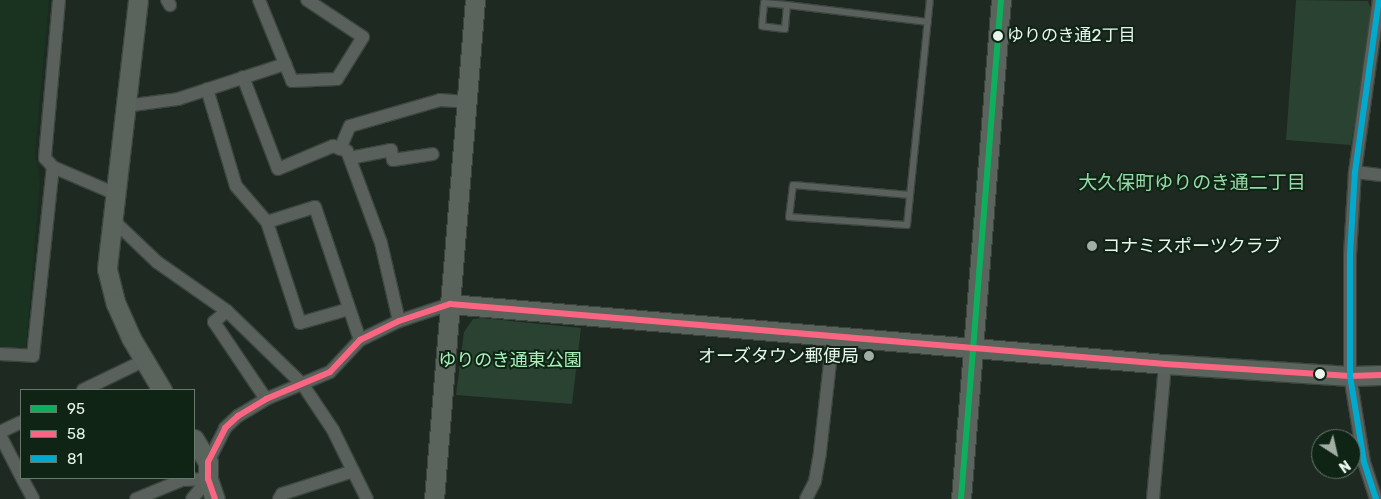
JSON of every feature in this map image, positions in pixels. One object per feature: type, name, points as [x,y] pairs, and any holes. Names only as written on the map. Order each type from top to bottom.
[{"type":"street","points":[[59,0],[45,158],[53,167],[116,194]]},
{"type":"street","points":[[138,0],[107,269],[116,304],[143,361],[161,389]]},
{"type":"street","points":[[259,0],[292,81],[337,79],[363,37],[307,0]]},
{"type":"street","points":[[434,499],[475,0]]},
{"type":"street","points":[[961,499],[971,346],[1000,0]]},
{"type":"street","points":[[1376,499],[1364,462],[1350,376],[1350,255],[1355,172],[1375,79],[1379,0]]},
{"type":"street","points":[[125,106],[178,99],[285,64]]},
{"type":"street","points":[[244,77],[278,169],[332,146],[347,151],[381,243],[399,321]]},
{"type":"street","points":[[207,89],[236,186],[267,222],[300,324],[349,309]]},
{"type":"street","points":[[340,149],[350,126],[440,100],[467,102]]},
{"type":"street","points":[[350,158],[391,150],[393,160],[433,154]]},
{"type":"street","points":[[0,354],[33,356],[53,167]]},
{"type":"street","points":[[1355,172],[1381,175]]},
{"type":"street","points":[[267,222],[315,207],[360,340]]},
{"type":"street","points":[[113,220],[157,262],[227,311],[303,385],[333,430],[367,499]]},
{"type":"street","points":[[192,499],[208,470],[225,428],[266,399],[330,372],[360,340],[399,321],[450,304],[971,346],[1165,364],[1350,376],[1381,375]]},
{"type":"street","points":[[227,311],[214,322],[266,399]]},
{"type":"street","points":[[806,499],[815,481],[820,452],[832,336]]},
{"type":"street","points":[[85,389],[143,361]]},
{"type":"street","points":[[1153,499],[1165,364]]},
{"type":"street","points":[[20,423],[0,434],[20,471]]},
{"type":"street","points":[[195,442],[208,470],[215,499]]},
{"type":"street","points":[[195,475],[208,470]]},
{"type":"street","points":[[279,499],[282,494],[354,470]]},
{"type":"street","points":[[24,479],[33,499]]},
{"type":"street","points":[[136,499],[185,479]]},
{"type":"lane","points":[[910,195],[793,185],[789,217],[907,226],[930,0]]},
{"type":"lane","points":[[787,5],[785,29],[762,26],[764,3],[787,5],[928,22]]},
{"type":"shaded area","points":[[0,0],[49,0],[35,152],[40,181],[26,347],[20,351],[0,349]]},
{"type":"green space","points":[[1296,0],[1368,1],[1372,11],[1351,145],[1286,140]]},
{"type":"green space","name":"ゆりのき通東公園","points":[[482,318],[581,328],[572,404],[456,395],[464,332],[473,319]]},
{"type":"transit line","name":"95","points":[[961,499],[1001,0]]},
{"type":"transit line","name":"81","points":[[1376,499],[1364,462],[1350,376],[1350,255],[1355,172],[1379,0]]},
{"type":"transit line","name":"58","points":[[215,499],[208,479],[208,462],[225,428],[238,416],[266,399],[330,372],[360,340],[399,321],[450,304],[1165,364],[1350,376],[1381,375]]},
{"type":"place","name":"ゆりのき通2丁目","points":[[998,36]]},
{"type":"place","name":"コナミスポーツクラブ","points":[[1092,246]]},
{"type":"place","name":"オーズタウン郵便局","points":[[869,356]]},
{"type":"district","name":"大久保町ゆりのき通二丁目","points":[[1192,183]]}]
